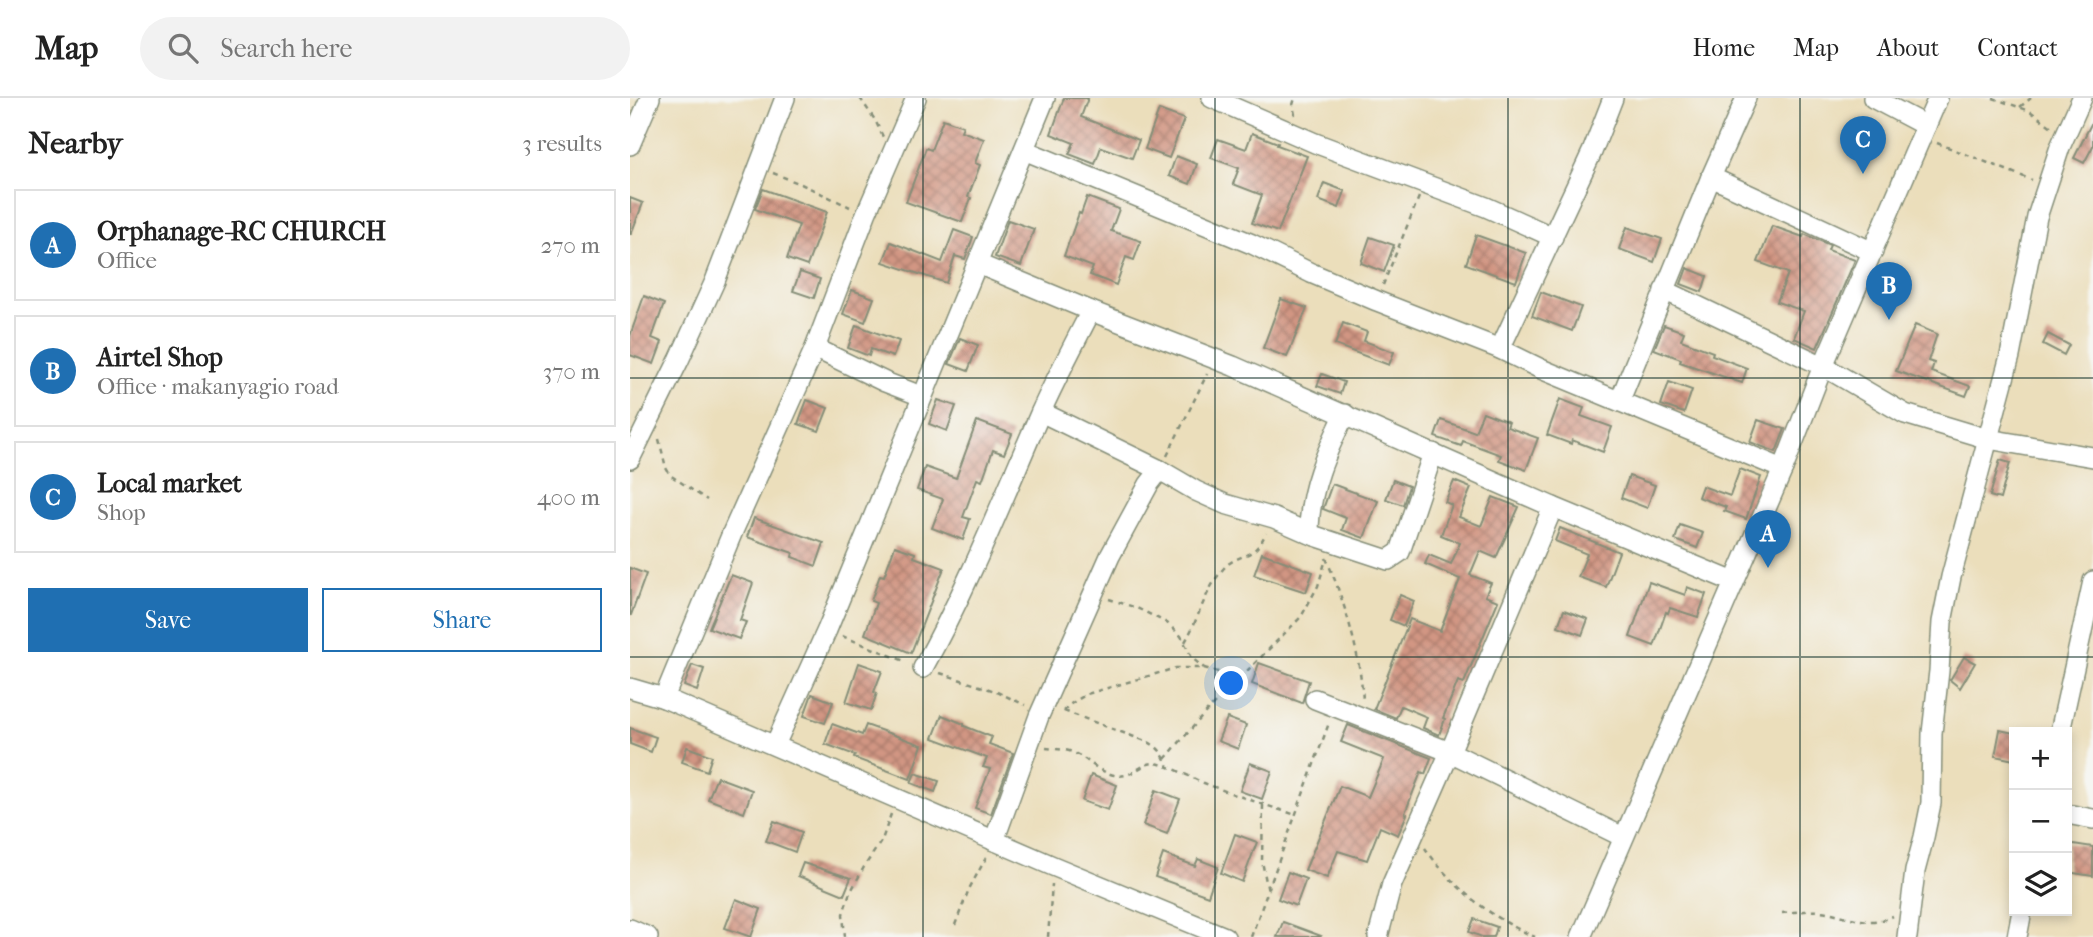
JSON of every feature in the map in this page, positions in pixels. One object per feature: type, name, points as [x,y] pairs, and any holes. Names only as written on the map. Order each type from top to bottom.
[{"type":"street","points":[[630,145],[650,98]]},
{"type":"street","points":[[630,459],[715,281],[785,98]]},
{"type":"street","points":[[664,698],[733,531],[815,348],[866,214],[916,98]]},
{"type":"street","points":[[775,745],[827,630],[1045,98]]},
{"type":"street","points":[[1212,98],[1315,143],[1486,207],[1553,237]]},
{"type":"street","points":[[1500,349],[1592,152],[1613,98]]},
{"type":"street","points":[[1620,400],[1746,98]]},
{"type":"street","points":[[1873,98],[1924,131]]},
{"type":"street","points":[[1581,937],[1783,469],[1823,366],[1938,98]]},
{"type":"street","points":[[1907,937],[1915,871],[1931,803],[1932,733],[1940,671],[1942,622],[1951,577],[2010,356],[2037,217],[2046,185],[2082,98]]},
{"type":"street","points":[[1024,150],[1252,244],[1377,301],[1500,349],[1541,369],[1783,469]]},
{"type":"street","points":[[1711,177],[1873,252]]},
{"type":"street","points":[[978,264],[1345,414],[1553,507],[1734,582]]},
{"type":"street","points":[[1664,290],[1823,366],[1905,414],[1988,439],[2093,457]]},
{"type":"street","points":[[923,668],[983,545],[1041,412],[1091,311]]},
{"type":"street","points":[[815,348],[921,396]]},
{"type":"street","points":[[1041,412],[1225,504],[1274,518],[1388,560],[1400,552],[1433,453]]},
{"type":"street","points":[[1309,533],[1313,490],[1325,456],[1345,414]]},
{"type":"street","points":[[994,841],[1039,716],[1110,556],[1143,495],[1160,470]]},
{"type":"street","points":[[1378,937],[1392,884],[1553,507]]},
{"type":"street","points":[[2061,727],[2086,644],[2093,581]]},
{"type":"street","points":[[630,688],[664,698],[994,841],[1225,937]]},
{"type":"street","points":[[1315,699],[1450,752],[1623,837]]},
{"type":"street","points":[[2072,815],[2093,818]]},
{"type":"street","points":[[2017,937],[2021,916]]},
{"type":"street","points":[[630,929],[648,937]]},
{"type":"path","points":[[860,98],[886,143],[893,150]]},
{"type":"path","points":[[1993,98],[2031,111],[2065,137]]},
{"type":"path","points":[[2020,107],[2031,98]]},
{"type":"path","points":[[1924,131],[2046,185]]},
{"type":"path","points":[[757,168],[801,184],[866,214]]},
{"type":"path","points":[[1377,301],[1425,184]]},
{"type":"path","points":[[1160,470],[1214,359]]},
{"type":"path","points":[[649,420],[659,439],[667,472],[708,500]]},
{"type":"path","points":[[1185,642],[1206,595],[1220,573],[1234,558],[1252,552],[1258,546],[1274,518]]},
{"type":"path","points":[[1165,759],[1206,712],[1301,617],[1318,586],[1326,559],[1337,585],[1362,671],[1364,717]]},
{"type":"path","points":[[1094,594],[1137,608],[1176,630],[1192,658],[1205,668]]},
{"type":"path","points":[[1168,767],[1159,748],[1148,742],[1063,711],[1087,694],[1176,668],[1205,668],[1240,678]]},
{"type":"path","points":[[1251,937],[1336,706]]},
{"type":"path","points":[[1028,747],[1070,751],[1095,769],[1119,776],[1129,775],[1155,763],[1208,785],[1296,815]]},
{"type":"path","points":[[845,937],[843,914],[849,895],[882,840],[897,798]]},
{"type":"path","points":[[1263,804],[1262,861],[1268,891]]},
{"type":"path","points":[[1414,833],[1458,888],[1489,911],[1535,937]]},
{"type":"path","points":[[955,925],[969,889],[994,841]]},
{"type":"path","points":[[1048,937],[1053,866]]},
{"type":"path","points":[[1782,913],[1810,910],[1872,923],[1909,911]]},
{"type":"building","points":[[1064,98],[1088,98],[1081,117],[1139,140],[1132,158],[1101,147],[1095,164],[1069,154],[1074,143],[1051,134]]},
{"type":"building","points":[[1159,110],[1184,119],[1169,158],[1145,149]]},
{"type":"building","points":[[943,119],[963,126],[961,131],[984,139],[975,163],[980,165],[962,222],[906,202],[926,148],[931,150]]},
{"type":"building","points":[[2093,120],[2093,146],[2084,163],[2074,158]]},
{"type":"building","points":[[1252,133],[1307,156],[1278,232],[1252,223],[1262,195],[1233,184],[1239,168],[1211,158],[1218,139],[1246,149]]},
{"type":"building","points":[[1176,156],[1197,164],[1190,184],[1169,176]]},
{"type":"building","points":[[1324,183],[1345,191],[1339,208],[1318,200]]},
{"type":"building","points":[[763,189],[827,212],[807,266],[787,259],[799,225],[755,209]]},
{"type":"building","points":[[1087,197],[1119,209],[1111,231],[1141,241],[1134,260],[1126,257],[1116,285],[1090,275],[1093,267],[1064,256]]},
{"type":"building","points":[[630,198],[643,203],[631,234],[630,234]]},
{"type":"building","points":[[1008,220],[1034,229],[1021,266],[995,257]]},
{"type":"building","points":[[1772,226],[1803,237],[1804,234],[1830,245],[1828,250],[1855,260],[1817,348],[1794,338],[1804,311],[1777,302],[1788,273],[1758,262]]},
{"type":"building","points":[[1627,227],[1662,239],[1654,262],[1619,249]]},
{"type":"building","points":[[954,230],[973,237],[965,259],[955,256],[946,283],[883,262],[891,242],[942,262]]},
{"type":"building","points":[[1476,235],[1526,253],[1516,282],[1466,264]]},
{"type":"building","points":[[1370,237],[1394,245],[1384,272],[1361,263]]},
{"type":"building","points":[[1687,268],[1707,276],[1702,292],[1681,284]]},
{"type":"building","points":[[800,272],[820,279],[814,298],[793,291]]},
{"type":"building","points":[[852,290],[874,298],[865,322],[843,314]]},
{"type":"building","points":[[1541,292],[1581,307],[1572,331],[1532,316]]},
{"type":"building","points":[[644,296],[664,304],[652,338],[662,342],[654,364],[630,355],[630,336]]},
{"type":"building","points":[[1281,299],[1307,308],[1287,357],[1263,348]]},
{"type":"building","points":[[1343,323],[1367,332],[1364,341],[1394,352],[1389,365],[1335,345]]},
{"type":"building","points":[[856,325],[899,341],[893,357],[871,349],[869,356],[848,348]]},
{"type":"building","points":[[1664,325],[1684,332],[1681,340],[1747,368],[1742,383],[1680,362],[1681,359],[1654,349]]},
{"type":"building","points":[[1915,325],[1937,334],[1928,361],[1934,363],[1931,372],[1970,386],[1966,396],[1896,371]]},
{"type":"building","points":[[2048,334],[2069,345],[2064,355],[2043,344]]},
{"type":"building","points":[[960,338],[978,345],[968,371],[949,364]]},
{"type":"building","points":[[1322,374],[1344,382],[1340,394],[1317,386]]},
{"type":"building","points":[[1669,382],[1692,390],[1684,413],[1661,405]]},
{"type":"building","points":[[1560,399],[1584,408],[1581,416],[1612,427],[1603,452],[1572,440],[1571,444],[1547,435]]},
{"type":"building","points":[[807,400],[828,408],[819,431],[798,424]]},
{"type":"building","points":[[938,400],[956,406],[947,431],[929,424]]},
{"type":"building","points":[[1483,412],[1509,422],[1507,427],[1538,438],[1526,470],[1499,460],[1501,455],[1463,441],[1461,446],[1435,437],[1441,420],[1475,432]]},
{"type":"building","points":[[1758,420],[1785,429],[1776,452],[1750,442]]},
{"type":"building","points":[[977,421],[1012,434],[1004,454],[993,450],[982,481],[977,479],[963,517],[970,519],[963,540],[932,528],[943,499],[917,490],[925,467],[956,478]]},
{"type":"building","points":[[2000,460],[2010,463],[2000,499],[1990,496]]},
{"type":"building","points":[[1740,469],[1761,477],[1746,519],[1724,511],[1726,507],[1698,497],[1702,486],[1730,496]]},
{"type":"building","points":[[1629,476],[1655,485],[1647,508],[1621,498]]},
{"type":"building","points":[[1393,480],[1409,486],[1403,505],[1386,499]]},
{"type":"building","points":[[1454,481],[1471,488],[1459,517],[1481,526],[1493,497],[1519,507],[1496,558],[1480,551],[1470,575],[1491,583],[1485,596],[1498,601],[1464,683],[1458,681],[1439,735],[1423,728],[1427,717],[1401,706],[1396,718],[1374,709],[1410,619],[1440,631],[1460,579],[1425,564],[1429,555],[1451,564],[1460,543],[1441,535],[1452,505],[1445,502]]},
{"type":"building","points":[[1332,484],[1378,501],[1364,538],[1342,530],[1346,518],[1323,509]]},
{"type":"building","points":[[754,518],[824,543],[816,566],[792,557],[793,553],[747,537]]},
{"type":"building","points":[[1680,525],[1703,533],[1697,548],[1675,540]]},
{"type":"building","points":[[1560,528],[1619,552],[1606,587],[1578,577],[1587,554],[1555,541]]},
{"type":"building","points":[[895,546],[915,553],[914,557],[944,568],[911,653],[865,634],[876,603],[871,601],[880,575],[884,576]]},
{"type":"building","points":[[1262,553],[1313,572],[1306,592],[1254,575]]},
{"type":"building","points":[[630,568],[646,574],[631,615],[630,615]]},
{"type":"building","points":[[731,575],[753,583],[740,620],[746,622],[739,639],[709,628]]},
{"type":"building","points":[[1649,582],[1685,595],[1687,587],[1706,594],[1698,617],[1670,608],[1668,613],[1666,612],[1654,646],[1630,637]]},
{"type":"building","points":[[1400,595],[1414,601],[1404,626],[1390,620]]},
{"type":"building","points":[[1564,610],[1588,619],[1582,635],[1558,626]]},
{"type":"building","points":[[1964,657],[1975,663],[1960,688],[1950,680]]},
{"type":"building","points":[[859,663],[882,671],[871,710],[846,702]]},
{"type":"building","points":[[1259,663],[1309,681],[1302,703],[1252,684]]},
{"type":"building","points":[[692,665],[704,669],[697,691],[684,686]]},
{"type":"building","points":[[812,694],[833,702],[825,723],[804,716]]},
{"type":"building","points":[[942,715],[992,737],[989,744],[1013,753],[991,814],[975,808],[990,769],[983,767],[987,758],[933,738]]},
{"type":"building","points":[[1227,718],[1246,725],[1238,749],[1218,741]]},
{"type":"building","points":[[832,724],[862,735],[866,725],[922,745],[910,779],[825,744]]},
{"type":"building","points":[[1348,725],[1431,758],[1425,774],[1421,772],[1398,835],[1380,827],[1367,860],[1338,851],[1327,878],[1305,870],[1340,786],[1368,797],[1384,759],[1341,742]]},
{"type":"building","points":[[630,728],[656,737],[651,752],[630,744]]},
{"type":"building","points":[[2000,730],[2009,732],[2009,759],[1995,756]]},
{"type":"building","points":[[687,747],[712,756],[707,771],[682,762]]},
{"type":"building","points":[[1250,763],[1272,771],[1262,799],[1240,791]]},
{"type":"building","points":[[915,773],[939,781],[935,792],[911,783]]},
{"type":"building","points":[[1091,775],[1117,785],[1108,810],[1082,801]]},
{"type":"building","points":[[717,777],[752,790],[744,813],[708,799]]},
{"type":"building","points":[[1156,790],[1180,799],[1167,834],[1143,825]]},
{"type":"building","points":[[774,821],[802,832],[795,852],[766,841]]},
{"type":"building","points":[[1235,834],[1257,842],[1242,882],[1221,873]]},
{"type":"building","points":[[2072,844],[2093,847],[2093,876],[2072,873]]},
{"type":"building","points":[[1163,854],[1195,866],[1198,859],[1218,867],[1208,896],[1155,877]]},
{"type":"building","points":[[803,863],[851,878],[844,895],[798,876]]},
{"type":"building","points":[[1288,872],[1306,879],[1296,906],[1278,899]]},
{"type":"building","points":[[736,899],[761,909],[751,937],[725,928]]},
{"type":"building","points":[[1474,919],[1497,927],[1494,937],[1482,937],[1469,932]]},
{"type":"building","points":[[1283,922],[1321,936],[1277,937]]},
{"type":"place","name":"Local market","points":[[1863,174]]},
{"type":"place","name":"Airtel Shop","points":[[1889,320]]},
{"type":"place","name":"Orphanage-RC CHURCH","points":[[1768,568]]}]
